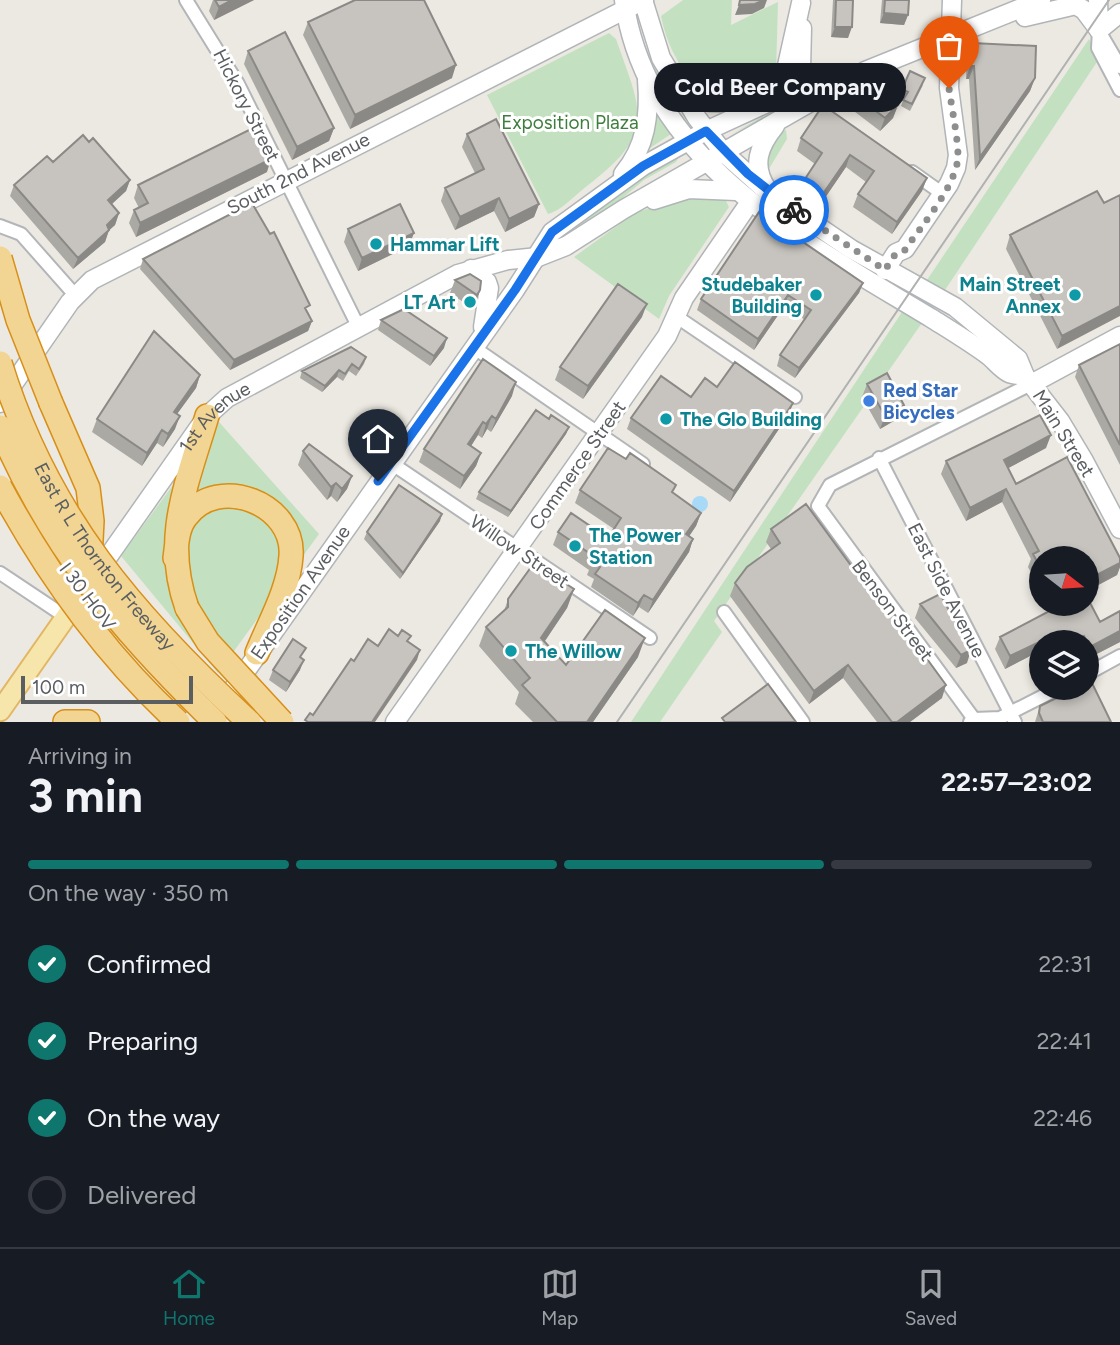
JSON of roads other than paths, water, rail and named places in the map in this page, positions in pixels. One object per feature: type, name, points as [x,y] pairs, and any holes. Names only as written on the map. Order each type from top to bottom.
[{"type":"highway","points":[[0,258],[18,320],[88,488],[92,520],[89,584]]},
{"type":"highway","name":"East R L Thornton Freeway","points":[[0,363],[36,456],[62,507],[94,556],[158,635],[249,722]]},
{"type":"highway","points":[[207,416],[175,528],[177,580],[187,608],[208,642],[282,722]]},
{"type":"highway","name":"I 30 HOV","points":[[0,427],[36,502],[92,590],[150,658],[215,722]]},
{"type":"highway","name":"I 30 HOV","points":[[0,451],[34,517],[88,599],[131,651],[202,722]]},
{"type":"highway","points":[[0,487],[33,547],[100,640],[178,722]]},
{"type":"highway","points":[[175,558],[185,519],[202,503],[235,497],[257,502],[275,513],[288,532],[292,555],[288,575],[257,653]]},
{"type":"highway","points":[[65,722],[88,722]]},
{"type":"main road","name":"South 2nd Avenue","points":[[0,403],[75,295],[92,279],[625,5],[644,0]]},
{"type":"main road","name":"Main Street","points":[[644,0],[661,58],[706,131],[723,152],[770,194],[885,270],[956,307],[996,338],[1018,359],[1029,380],[1078,451],[1120,529]]},
{"type":"main road","points":[[885,270],[896,253],[905,250],[943,194],[956,168],[958,155],[949,88],[952,0]]},
{"type":"main road","points":[[990,22],[1041,0]]},
{"type":"main road","points":[[1098,0],[1112,20]]},
{"type":"main road","points":[[674,80],[709,102],[767,103],[784,79],[801,2]]},
{"type":"main road","points":[[788,96],[801,69],[801,2]]},
{"type":"main road","points":[[612,187],[631,164],[645,132],[648,113],[646,73],[638,55],[625,5]]},
{"type":"main road","points":[[990,22],[1007,22],[1072,5],[1112,20]]},
{"type":"main road","name":"Exposition Avenue","points":[[537,257],[566,246],[624,209],[841,84],[950,35],[990,22]]},
{"type":"main road","name":"Main Street","points":[[646,73],[688,140],[706,162],[743,196],[877,287],[957,334],[1009,374],[1029,380]]},
{"type":"main road","name":"Exposition Avenue","points":[[210,722],[556,228],[612,187],[706,131],[788,96],[819,99]]},
{"type":"main road","points":[[770,194],[762,182],[757,162],[762,143],[778,121]]},
{"type":"main road","points":[[624,209],[689,189],[743,196]]},
{"type":"main road","name":"Commerce Street","points":[[395,722],[667,336],[691,287],[743,196]]},
{"type":"main road","points":[[905,250],[908,270],[929,292]]},
{"type":"main road","name":"1st Avenue","points":[[0,711],[207,416],[227,398],[358,326],[471,269],[537,257]]},
{"type":"main road","points":[[471,269],[488,282],[489,288],[477,341]]},
{"type":"main road","points":[[1029,380],[1120,336]]},
{"type":"street","name":"Hickory Street","points":[[186,0],[238,84],[358,326]]},
{"type":"street","points":[[1112,20],[1120,67]]},
{"type":"street","points":[[1112,20],[1098,48],[1120,90]]},
{"type":"street","points":[[901,164],[943,194]]},
{"type":"street","points":[[0,226],[21,234],[75,295]]},
{"type":"street","points":[[677,317],[794,397]]},
{"type":"street","points":[[477,341],[599,434],[659,475]]},
{"type":"street","points":[[879,458],[1029,380]]},
{"type":"street","name":"Benson Street","points":[[879,458],[830,485],[820,499],[820,513],[972,720]]},
{"type":"street","name":"East Side Avenue","points":[[879,458],[1013,718]]},
{"type":"street","name":"Willow Street","points":[[391,463],[650,638]]},
{"type":"street","points":[[0,573],[66,617]]},
{"type":"street","points":[[724,612],[803,722]]},
{"type":"street","points":[[1099,667],[1120,656]]},
{"type":"street","points":[[972,720],[1013,718],[1041,700]]},
{"type":"water","points":[[700,496],[706,498],[706,510],[700,512],[694,510],[692,504],[694,498]]},
{"type":"tram line","points":[[617,722],[1109,0]]},
{"type":"place","name":"Cold Beer Company","points":[[949,88]]},
{"type":"place","name":"Hammar Lift","points":[[376,244]]},
{"type":"place","name":"Studebaker Building","points":[[816,295]]},
{"type":"place","name":"Main Street Annex","points":[[1075,295]]},
{"type":"place","name":"LT Art","points":[[470,302]]},
{"type":"place","name":"Red Star Bicycles","points":[[869,401]]},
{"type":"place","name":"The Glo Building","points":[[666,419]]},
{"type":"place","name":"The Power Station","points":[[575,546]]},
{"type":"place","name":"The Willow","points":[[511,651]]},
{"type":"park label","name":"Exposition Plaza","points":[[570,122]]}]
